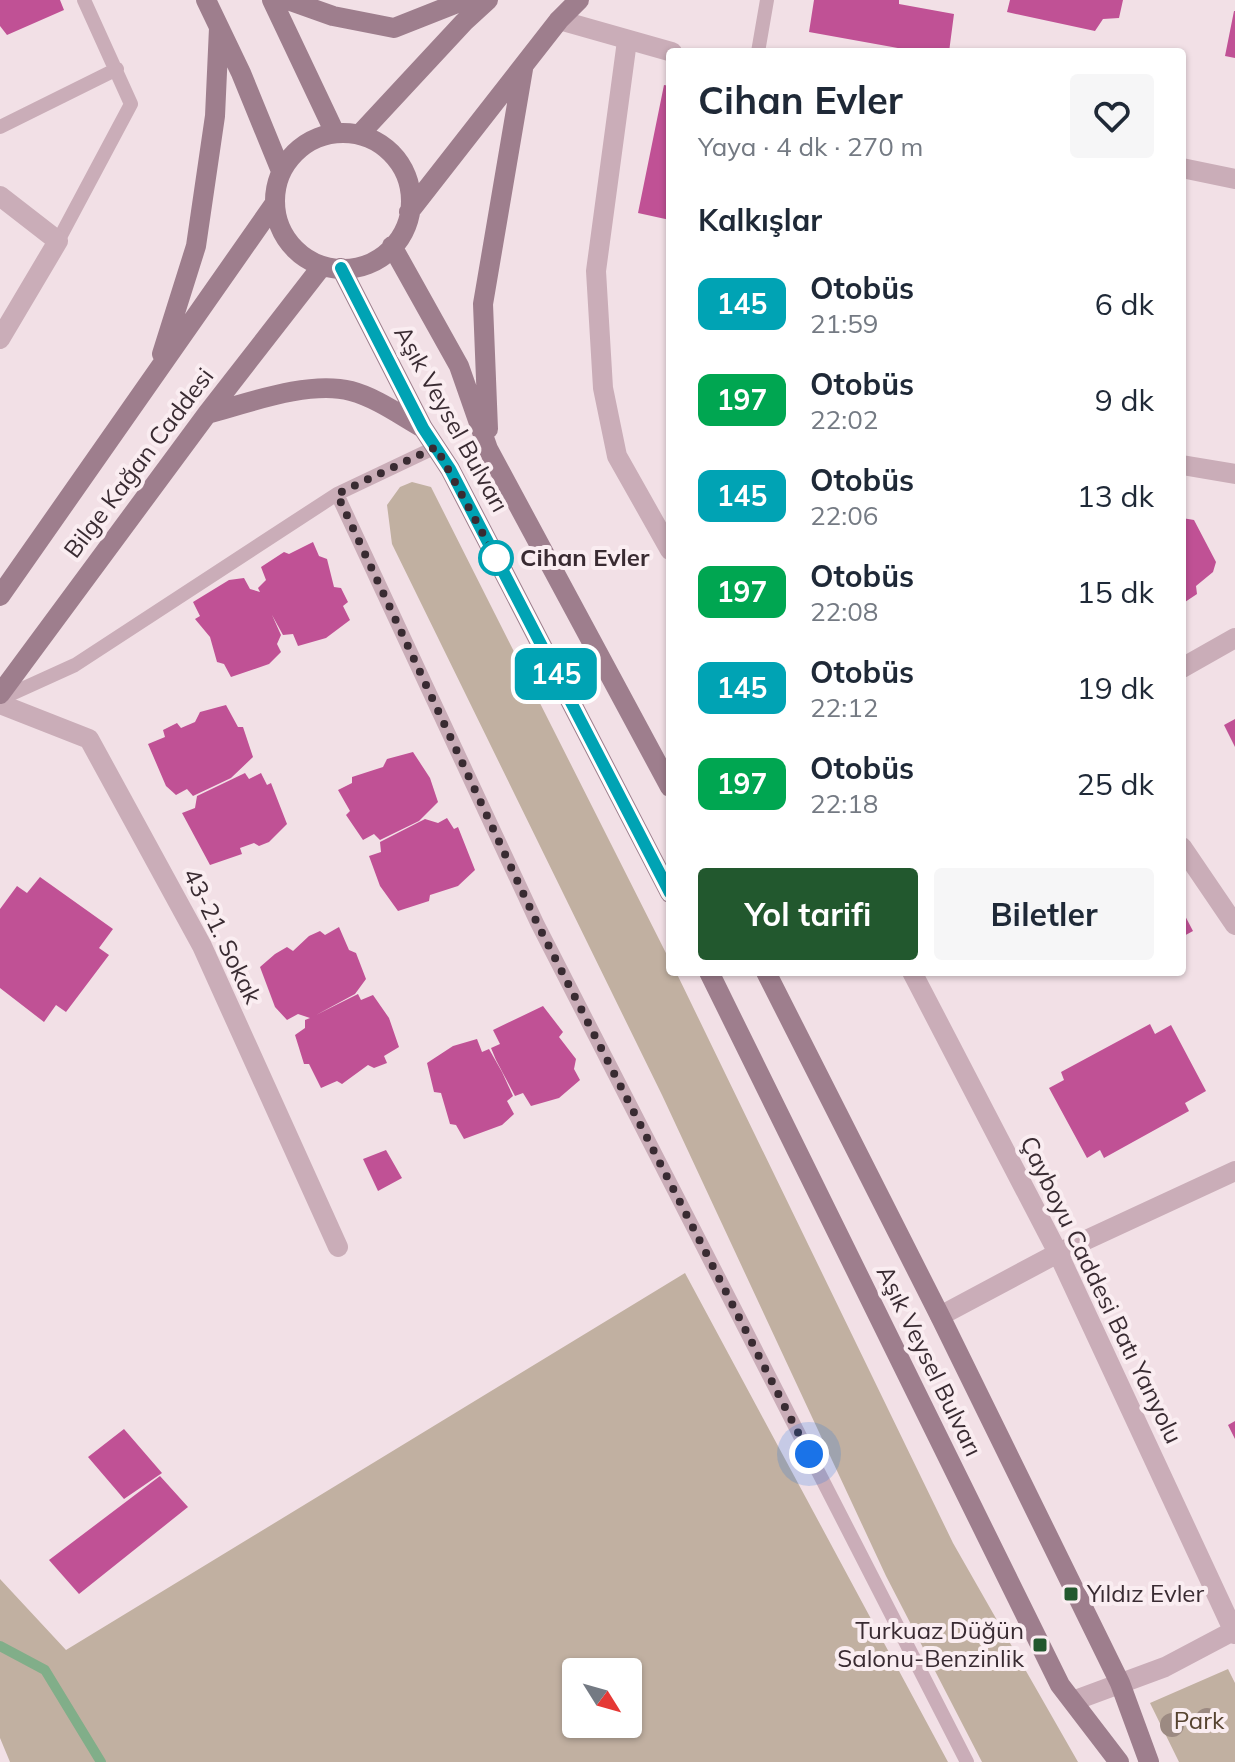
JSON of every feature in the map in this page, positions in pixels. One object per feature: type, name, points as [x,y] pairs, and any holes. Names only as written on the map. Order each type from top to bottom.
[{"type":"street","points":[[206,0],[281,171]]},
{"type":"street","points":[[272,0],[335,133]]},
{"type":"street","points":[[288,0],[333,16],[394,28],[465,0]]},
{"type":"street","points":[[359,135],[488,0]]},
{"type":"street","points":[[409,212],[559,20],[579,0]]},
{"type":"street","points":[[559,20],[666,51]]},
{"type":"street","points":[[155,376],[196,246],[215,116],[219,28]]},
{"type":"street","points":[[627,41],[596,271],[603,388],[617,456],[666,543]]},
{"type":"street","points":[[488,449],[483,304],[523,69]]},
{"type":"street","points":[[335,133],[359,135],[381,144],[402,167],[410,193],[409,212],[404,231],[392,246],[369,263],[331,267],[304,257],[290,244],[280,227],[275,203],[276,189],[281,171],[299,148],[316,138],[335,133]]},
{"type":"street","points":[[1186,169],[1235,179]]},
{"type":"street","points":[[0,196],[58,241],[0,339]]},
{"type":"street","name":"Bilge Kağan Caddesi","points":[[0,596],[275,203]]},
{"type":"street","name":"Aşık Veysel Bulvarı","points":[[392,246],[459,366],[488,449],[666,780]]},
{"type":"street","name":"Bilge Kağan Caddesi","points":[[0,699],[207,414],[331,267]]},
{"type":"street","name":"Aşık Veysel Bulvarı","points":[[331,267],[436,447],[666,885]]},
{"type":"street","points":[[207,414],[284,393],[348,390],[371,398],[423,428]]},
{"type":"street","points":[[1186,466],[1235,474]]},
{"type":"street","points":[[1186,666],[1235,638]]},
{"type":"street","name":"43-21. Sokak","points":[[0,699],[89,739],[202,946],[338,1247]]},
{"type":"street","points":[[1186,853],[1235,925]]},
{"type":"street","name":"Aşık Veysel Bulvarı","points":[[711,976],[1060,1685],[1119,1762]]},
{"type":"street","name":"Aşık Veysel Bulvarı","points":[[768,976],[940,1316],[1120,1683],[1149,1762]]},
{"type":"street","name":"Çayboyu Caddesi Batı Yanyolu","points":[[914,976],[1058,1253],[1235,1632]]},
{"type":"street","points":[[940,1316],[1058,1253],[1235,1171]]},
{"type":"street","points":[[1073,1701],[1165,1667],[1235,1632]]},
{"type":"lane","points":[[58,241],[131,104],[84,0]]},
{"type":"lane","points":[[759,48],[767,0]]},
{"type":"lane","points":[[0,127],[117,69]]},
{"type":"lane","points":[[0,699],[75,665],[337,494],[436,447]]},
{"type":"lane","points":[[337,494],[537,923],[967,1762]]},
{"type":"green space","points":[[412,482],[431,487],[666,953],[666,976],[678,976],[953,1543],[1078,1762],[982,1762],[886,1576],[662,1095],[392,544],[387,505],[400,487]]},
{"type":"green space","points":[[685,1273],[948,1762],[10,1762],[0,1738],[0,1579],[66,1650]]},
{"type":"green space","name":"Park","points":[[1228,1669],[1235,1683],[1235,1762],[1179,1762],[1150,1703]]},
{"type":"building","points":[[0,0],[60,0],[64,10],[7,35],[0,26]]},
{"type":"building","points":[[814,0],[899,0],[899,4],[954,14],[950,48],[898,48],[809,32]]},
{"type":"building","points":[[1010,0],[1123,0],[1119,18],[1103,19],[1095,31],[1007,12]]},
{"type":"building","points":[[1235,11],[1235,58],[1225,56]]},
{"type":"building","points":[[664,85],[666,85],[666,219],[638,213]]},
{"type":"building","points":[[1186,519],[1194,520],[1216,562],[1213,572],[1196,586],[1197,594],[1186,601]]},
{"type":"building","points":[[313,542],[319,556],[327,559],[334,587],[341,588],[348,602],[343,606],[350,620],[326,638],[298,646],[293,634],[283,635],[272,615],[281,635],[277,644],[281,652],[269,664],[231,677],[224,664],[217,662],[210,637],[195,619],[200,616],[193,602],[229,580],[244,578],[250,589],[260,592],[258,588],[266,580],[261,567],[284,552],[289,554]]},
{"type":"building","points":[[226,705],[238,727],[243,727],[253,757],[231,778],[193,796],[187,789],[176,795],[166,786],[148,744],[165,737],[163,730],[177,723],[181,728],[195,722],[200,712]]},
{"type":"building","points":[[1235,719],[1235,747],[1224,725]]},
{"type":"building","points":[[413,752],[430,778],[438,802],[419,821],[380,840],[374,834],[363,840],[346,815],[350,811],[338,790],[352,783],[352,777],[383,767],[387,759]]},
{"type":"building","points":[[245,773],[249,779],[261,773],[267,785],[271,783],[287,824],[269,842],[240,848],[242,854],[210,865],[182,813],[195,808],[197,796]]},
{"type":"building","points":[[447,818],[454,829],[458,827],[475,870],[458,886],[430,895],[429,901],[398,911],[380,886],[369,856],[381,852],[380,842],[425,819],[438,823]]},
{"type":"building","points":[[40,877],[113,929],[99,948],[109,955],[66,1012],[56,1005],[44,1022],[0,988],[0,909],[17,886],[27,893]]},
{"type":"building","points":[[1186,918],[1193,931],[1186,935]]},
{"type":"building","points":[[339,927],[349,950],[356,953],[366,979],[355,994],[316,1015],[358,994],[361,1000],[373,995],[389,1018],[399,1047],[384,1056],[387,1063],[374,1068],[368,1065],[342,1084],[337,1081],[321,1088],[309,1064],[304,1064],[295,1035],[305,1028],[305,1020],[310,1018],[298,1014],[287,1020],[275,1007],[260,967],[287,947],[293,951],[309,936],[320,931],[325,935]]},
{"type":"building","points":[[543,1006],[563,1032],[559,1037],[576,1059],[574,1069],[580,1080],[559,1098],[531,1106],[523,1093],[515,1096],[496,1060],[491,1048],[500,1044],[493,1030]]},
{"type":"building","points":[[1150,1024],[1155,1034],[1171,1025],[1206,1091],[1185,1103],[1189,1111],[1104,1158],[1100,1150],[1087,1158],[1049,1088],[1064,1080],[1061,1072]]},
{"type":"building","points":[[477,1039],[482,1052],[489,1049],[502,1072],[513,1096],[507,1101],[514,1114],[502,1125],[464,1139],[456,1125],[450,1124],[441,1093],[434,1092],[427,1063],[453,1046]]},
{"type":"building","points":[[386,1150],[402,1178],[378,1191],[363,1159]]},
{"type":"building","points":[[1235,1421],[1235,1439],[1228,1425]]},
{"type":"building","points":[[124,1429],[162,1473],[124,1499],[88,1457]]},
{"type":"building","points":[[160,1476],[188,1507],[79,1594],[49,1560]]},
{"type":"waterway","points":[[0,1646],[45,1670],[101,1762]]},
{"type":"bus line","name":"145","points":[[341,268],[423,428],[450,469],[666,885]]},
{"type":"place","name":"Cihan Evler","points":[[496,558]]},
{"type":"place","name":"Yıldız Evler","points":[[1071,1594]]},
{"type":"place","name":"Turkuaz Düğün Salonu-Benzinlik","points":[[1040,1645]]},
{"type":"route","points":[[496,558],[436,447],[337,494],[537,923],[809,1454]]}]
